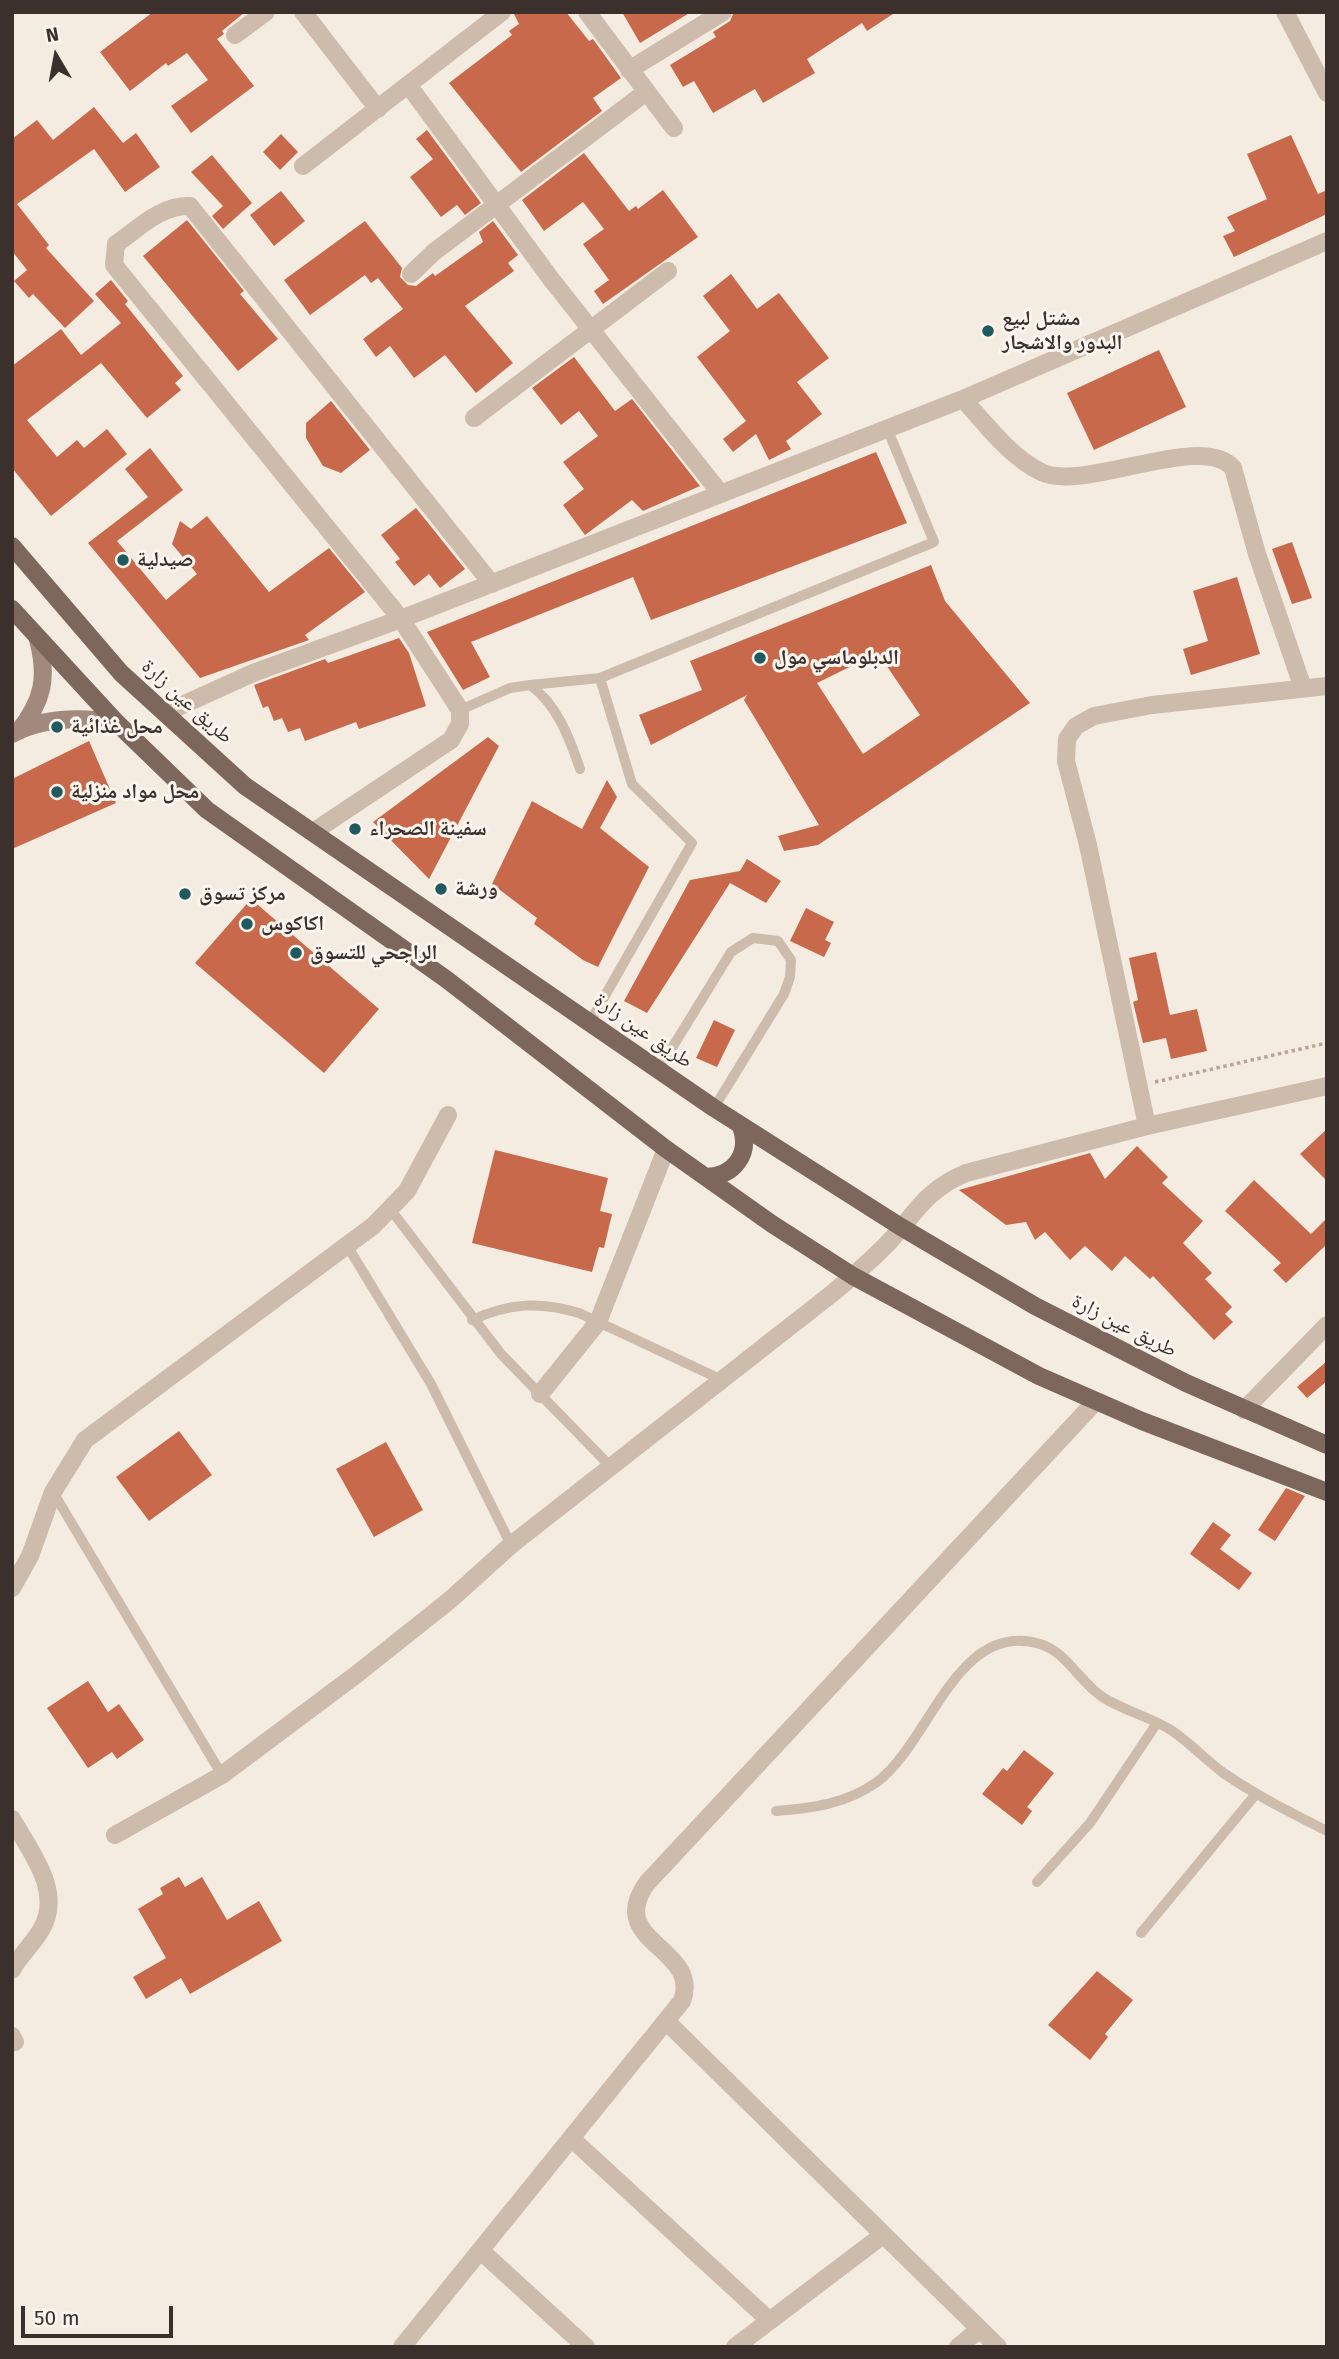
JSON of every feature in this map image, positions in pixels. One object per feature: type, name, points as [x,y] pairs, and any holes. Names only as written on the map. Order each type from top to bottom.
[{"type":"main road","name":"طريق عين زارة","points":[[12,546],[121,673],[245,786],[741,1126],[901,1227],[1035,1306],[1244,1410],[1327,1445]]},
{"type":"main road","points":[[12,609],[117,723],[207,810],[446,979],[666,1149],[853,1276],[989,1351],[1095,1402],[1327,1492]]},
{"type":"main road","points":[[16,732],[35,711],[44,688],[45,664],[38,640]]},
{"type":"main road","points":[[16,732],[77,719],[117,723]]},
{"type":"main road","points":[[706,1177],[724,1174],[739,1162],[745,1144],[741,1126]]},
{"type":"street","points":[[235,35],[266,12]]},
{"type":"street","points":[[303,12],[378,109]]},
{"type":"street","points":[[303,166],[502,12]]},
{"type":"street","points":[[587,12],[674,128]]},
{"type":"street","points":[[629,70],[723,12]]},
{"type":"street","points":[[1285,12],[1327,93]]},
{"type":"street","points":[[408,86],[590,329],[721,494]]},
{"type":"street","points":[[411,274],[434,252],[646,92]]},
{"type":"street","points":[[313,832],[451,740],[460,724],[460,710],[401,619],[114,265],[116,244],[161,212],[175,205],[190,206],[492,584]]},
{"type":"street","points":[[165,713],[253,673],[492,584],[963,398],[1327,241]]},
{"type":"street","points":[[474,418],[668,271]]},
{"type":"street","points":[[963,398],[991,430],[1042,473],[1058,476],[1080,474],[1205,455],[1226,460],[1233,468],[1257,554],[1303,688]]},
{"type":"street","points":[[1147,1126],[1088,845],[1066,761],[1067,739],[1076,726],[1094,716],[1152,705],[1327,685]]},
{"type":"street","points":[[115,1835],[222,1775],[357,1674],[450,1600],[511,1545],[853,1276],[929,1194],[960,1176],[1147,1126],[1327,1086]]},
{"type":"street","points":[[12,1588],[30,1556],[53,1492],[73,1457],[100,1427],[348,1247],[391,1210],[421,1167],[448,1115]]},
{"type":"street","points":[[540,1394],[598,1322],[666,1149]]},
{"type":"street","points":[[1244,1410],[1327,1325]]},
{"type":"street","points":[[402,2347],[418,2339],[480,2250],[682,2001],[684,1980],[679,1967],[636,1920],[635,1902],[639,1893],[1095,1402]]},
{"type":"street","points":[[12,1819],[42,1874],[49,1898],[41,1929],[12,1970]]},
{"type":"street","points":[[666,2021],[998,2347]]},
{"type":"street","points":[[571,2138],[770,2321]]},
{"type":"street","points":[[735,2347],[883,2235]]},
{"type":"street","points":[[480,2250],[586,2347]]},
{"type":"street","points":[[958,2347],[980,2329]]},
{"type":"lane","points":[[460,710],[510,688],[600,678],[934,542],[887,428]]},
{"type":"lane","points":[[590,1022],[692,843],[632,784],[600,678]]},
{"type":"lane","points":[[530,685],[543,694],[552,708],[571,742],[580,769]]},
{"type":"lane","points":[[659,1069],[731,952],[753,938],[762,936],[778,941],[791,960],[788,986],[715,1108]]},
{"type":"lane","points":[[391,1210],[472,1320],[610,1466]]},
{"type":"lane","points":[[348,1247],[431,1384],[511,1545]]},
{"type":"lane","points":[[472,1320],[503,1308],[536,1304],[568,1309],[720,1379]]},
{"type":"lane","points":[[53,1492],[222,1775]]},
{"type":"lane","points":[[776,1811],[828,1805],[863,1791],[905,1753],[969,1661],[979,1653],[1004,1642],[1031,1642],[1055,1651],[1091,1688],[1157,1723],[1256,1794],[1327,1831]]},
{"type":"lane","points":[[1037,1882],[1098,1812],[1157,1723]]},
{"type":"lane","points":[[1141,1933],[1256,1794]]},
{"type":"path","points":[[1139,1083],[1327,1043]]},
{"type":"building","points":[[153,12],[245,12],[222,31],[224,34],[217,39],[254,86],[191,133],[171,106],[208,80],[187,53],[168,66],[166,63],[130,91],[100,52]]},
{"type":"building","points":[[513,12],[566,12],[589,41],[593,39],[621,78],[593,98],[602,111],[521,172],[449,83],[512,35],[509,31],[519,24]]},
{"type":"building","points":[[622,12],[691,12],[640,43]]},
{"type":"building","points":[[734,12],[896,12],[867,31],[862,23],[807,59],[815,73],[763,103],[755,89],[713,113],[694,81],[683,87],[670,65],[716,37],[713,32],[730,21]]},
{"type":"building","points":[[94,107],[123,143],[136,133],[160,167],[125,192],[94,149],[17,204],[49,245],[46,248],[94,301],[65,328],[33,294],[29,298],[14,281],[27,270],[12,251],[12,139],[37,120],[53,140]]},
{"type":"building","points":[[427,130],[481,203],[465,215],[457,205],[441,217],[410,177],[433,159],[416,139]]},
{"type":"building","points":[[281,134],[298,152],[280,170],[263,152]]},
{"type":"building","points":[[1291,135],[1318,194],[1327,190],[1327,214],[1234,257],[1223,236],[1235,231],[1227,217],[1267,199],[1247,154]]},
{"type":"building","points":[[584,153],[629,211],[636,206],[638,209],[663,190],[698,237],[603,304],[594,291],[609,280],[583,244],[604,229],[583,202],[544,231],[522,200]]},
{"type":"building","points":[[212,155],[252,203],[223,229],[212,216],[223,206],[191,172]]},
{"type":"building","points":[[281,191],[305,221],[274,246],[250,215]]},
{"type":"building","points":[[187,220],[244,291],[240,294],[278,339],[238,371],[143,256]]},
{"type":"building","points":[[365,221],[402,268],[400,277],[408,285],[416,286],[483,242],[479,232],[493,221],[518,255],[508,263],[514,271],[465,306],[513,363],[476,393],[445,355],[414,378],[390,346],[376,357],[363,339],[403,309],[378,278],[371,283],[365,275],[310,315],[284,280]]},
{"type":"building","points":[[731,274],[757,309],[779,293],[829,358],[797,382],[822,414],[786,441],[791,449],[769,460],[756,434],[733,452],[723,439],[746,421],[697,357],[730,331],[703,296]]},
{"type":"building","points":[[111,280],[128,301],[125,304],[183,376],[175,383],[181,390],[147,418],[101,363],[27,420],[57,457],[77,440],[84,448],[107,429],[127,454],[51,516],[12,468],[12,366],[61,329],[81,355],[121,323],[95,294]]},
{"type":"building","points":[[1159,350],[1186,407],[1094,450],[1067,393]]},
{"type":"building","points":[[574,357],[615,411],[632,399],[700,486],[643,511],[632,500],[585,535],[563,505],[584,489],[563,462],[598,436],[579,411],[561,425],[532,388]]},
{"type":"building","points":[[331,401],[370,450],[341,473],[323,466],[306,438],[306,423]]},
{"type":"building","points":[[150,448],[183,490],[117,541],[166,600],[197,574],[172,544],[180,521],[191,529],[207,516],[269,592],[329,548],[365,592],[305,635],[309,640],[200,678],[88,543],[148,497],[125,469]]},
{"type":"building","points":[[876,452],[907,523],[651,620],[633,577],[471,642],[490,677],[463,690],[427,632]]},
{"type":"building","points":[[416,508],[465,569],[440,588],[429,574],[414,586],[395,562],[400,559],[381,535]]},
{"type":"building","points":[[1292,542],[1312,598],[1292,604],[1272,549]]},
{"type":"building","points":[[931,565],[945,601],[1030,703],[818,845],[784,851],[778,836],[819,825],[744,700],[747,695],[651,745],[639,715],[702,690],[690,661]],"holes":[[[878,653],[920,715],[863,754],[817,683]]]},
{"type":"building","points":[[1237,577],[1260,654],[1191,675],[1183,649],[1208,641],[1193,591]]},
{"type":"building","points":[[399,638],[409,653],[426,706],[359,729],[356,722],[305,741],[300,728],[288,732],[282,718],[274,721],[268,706],[263,708],[254,685],[325,659],[328,663]]},
{"type":"building","points":[[488,737],[499,746],[429,879],[373,822]]},
{"type":"building","points":[[89,741],[116,803],[12,849],[12,779]]},
{"type":"building","points":[[607,780],[617,797],[600,828],[649,867],[598,967],[583,960],[534,924],[537,918],[492,884],[532,801],[582,829]]},
{"type":"building","points":[[747,859],[781,881],[766,903],[730,883],[647,1013],[624,1001],[690,880],[740,871]]},
{"type":"building","points":[[251,899],[379,1009],[324,1073],[195,963]]},
{"type":"building","points":[[806,908],[834,922],[825,940],[831,943],[824,957],[790,941]]},
{"type":"building","points":[[1156,952],[1170,1015],[1197,1009],[1207,1051],[1171,1059],[1166,1038],[1143,1043],[1133,1002],[1138,1000],[1129,958]]},
{"type":"building","points":[[714,1020],[735,1030],[717,1067],[696,1058]]},
{"type":"building","points":[[1327,1129],[1327,1181],[1300,1154]]},
{"type":"building","points":[[1137,1146],[1168,1177],[1162,1183],[1203,1221],[1183,1243],[1212,1273],[1205,1279],[1232,1307],[1225,1314],[1233,1322],[1214,1340],[1153,1276],[1150,1279],[1125,1256],[1112,1271],[1085,1246],[1070,1260],[1045,1232],[1035,1240],[1026,1222],[1006,1225],[959,1190],[1090,1153],[1105,1179]]},
{"type":"building","points":[[495,1150],[608,1178],[600,1211],[612,1214],[604,1248],[599,1247],[592,1272],[472,1243]]},
{"type":"building","points":[[1254,1180],[1311,1234],[1327,1218],[1327,1244],[1286,1283],[1273,1270],[1281,1263],[1225,1211]]},
{"type":"building","points":[[1327,1361],[1327,1381],[1307,1398],[1297,1387]]},
{"type":"building","points":[[179,1431],[212,1475],[149,1521],[116,1477]]},
{"type":"building","points":[[386,1442],[423,1510],[374,1537],[336,1469]]},
{"type":"building","points":[[1286,1488],[1305,1496],[1275,1541],[1258,1530]]},
{"type":"building","points":[[1213,1522],[1231,1535],[1220,1549],[1252,1573],[1239,1590],[1190,1554]]},
{"type":"building","points":[[88,1681],[108,1712],[119,1704],[144,1740],[117,1759],[112,1752],[88,1768],[47,1708]]},
{"type":"building","points":[[1024,1750],[1054,1773],[1027,1807],[1032,1811],[1022,1825],[982,1794],[1003,1768],[1007,1771]]},
{"type":"building","points":[[179,1877],[185,1887],[202,1877],[227,1920],[259,1901],[282,1941],[190,1994],[181,1978],[146,1999],[133,1977],[166,1958],[138,1909],[163,1894],[160,1888]]},
{"type":"building","points":[[1097,1971],[1133,2000],[1105,2034],[1108,2037],[1090,2060],[1048,2025]]},
{"type":"place","name":"مشتل لبيع البدور والاشجار","points":[[988,331]]},
{"type":"place","name":"صيدلية","points":[[123,560]]},
{"type":"place","name":"الدبلوماسي مول","points":[[760,658]]},
{"type":"place","name":"محل غذائية","points":[[57,727]]},
{"type":"place","name":"محل مواد منزلية","points":[[57,792]]},
{"type":"place","name":"سفينة الصحراء","points":[[355,829]]},
{"type":"place","name":"ورشة","points":[[441,889]]},
{"type":"place","name":"مركز تسوق","points":[[185,894]]},
{"type":"place","name":"اكاكوس","points":[[247,924]]},
{"type":"place","name":"الراجحي للتسوق","points":[[296,953]]}]
